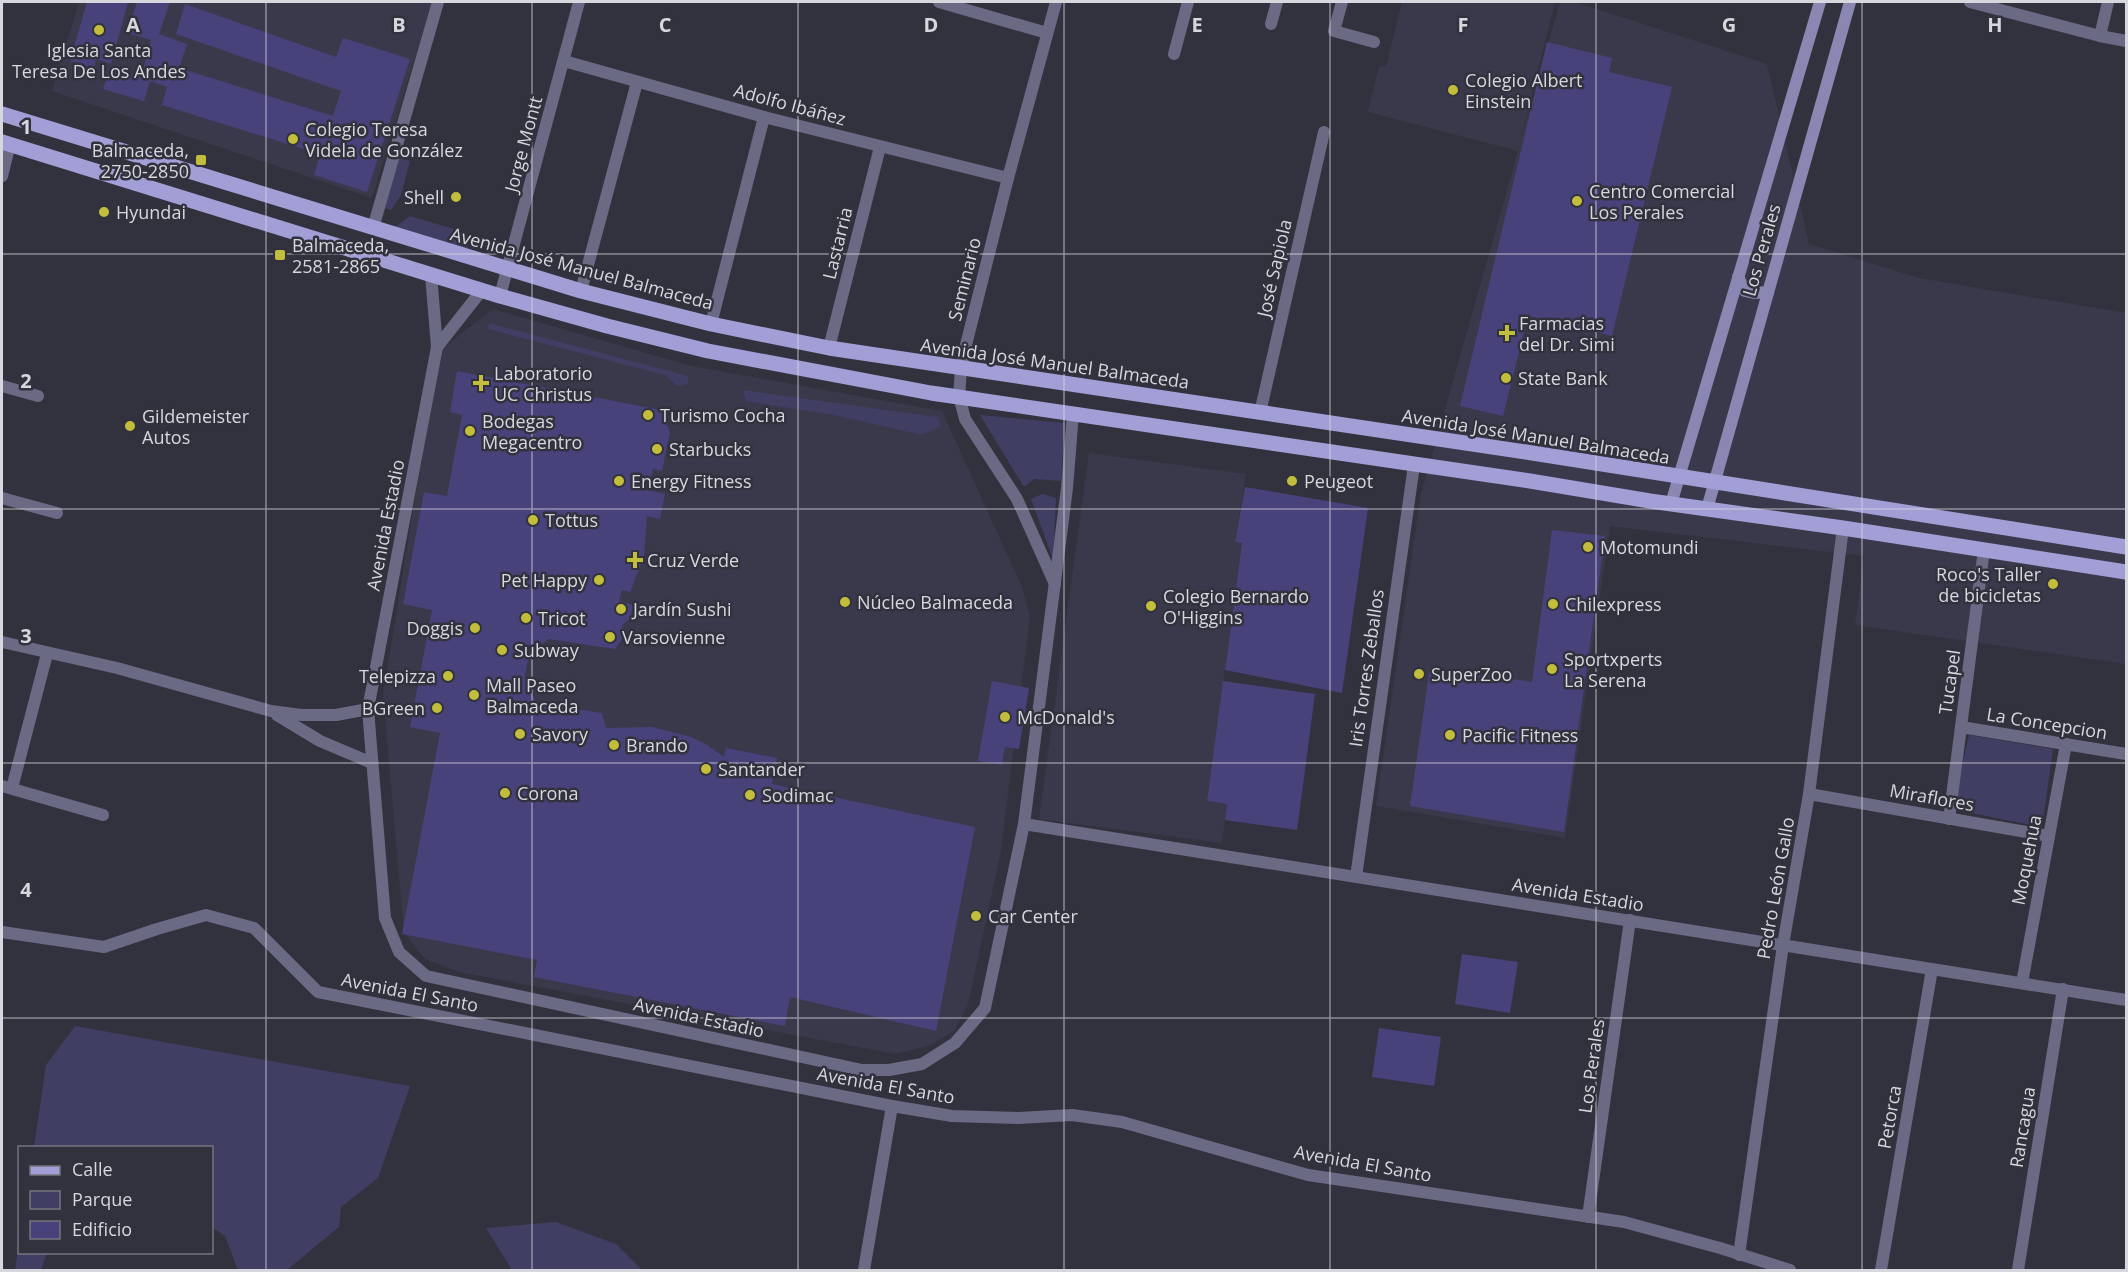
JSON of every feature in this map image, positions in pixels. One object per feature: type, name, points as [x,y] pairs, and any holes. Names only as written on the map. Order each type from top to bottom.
[{"type":"main road","name":"Los Perales","points":[[1671,504],[1820,2]]},
{"type":"main road","name":"Los Perales","points":[[1707,509],[1850,2]]},
{"type":"main road","name":"Avenida José Manuel Balmaceda","points":[[2,114],[508,270],[711,324],[829,348],[961,369],[1526,452],[1678,478],[2127,547]]},
{"type":"main road","points":[[6,143],[500,296],[708,351],[931,393],[2127,572]]},
{"type":"main road","points":[[1738,277],[1745,291],[1768,292]]},
{"type":"street","points":[[373,228],[438,2]]},
{"type":"street","name":"Jorge Montt","points":[[500,296],[579,2]]},
{"type":"street","points":[[939,2],[1047,33]]},
{"type":"street","name":"Seminario","points":[[1054,584],[1017,499],[965,419],[959,396],[961,369],[1008,178],[1056,2]]},
{"type":"street","points":[[1174,54],[1188,2]]},
{"type":"street","points":[[1271,24],[1277,2]]},
{"type":"street","points":[[1342,2],[1334,31],[1374,42]]},
{"type":"street","points":[[1970,2],[2127,41]]},
{"type":"street","points":[[2100,36],[2108,2]]},
{"type":"street","name":"Adolfo Ibáñez","points":[[564,61],[764,117],[1008,178]]},
{"type":"street","points":[[581,291],[637,82]]},
{"type":"street","points":[[711,324],[764,117]]},
{"type":"street","name":"José Sapiola","points":[[1260,413],[1324,132]]},
{"type":"street","points":[[2,176],[6,143]]},
{"type":"street","name":"Lastarria","points":[[829,348],[880,147]]},
{"type":"street","name":"Avenida Estadio","points":[[431,275],[437,347],[368,709],[385,918],[399,952],[426,976],[862,1070],[889,1070],[922,1064],[955,1042],[985,1008],[1024,824],[1067,488],[1073,413]]},
{"type":"street","name":"Avenida Estadio","points":[[437,347],[482,290]]},
{"type":"street","points":[[2,386],[38,396]]},
{"type":"street","name":"Iris Torres Zeballos","points":[[1356,877],[1414,465]]},
{"type":"street","points":[[2,498],[57,513]]},
{"type":"street","name":"Pedro León Gallo","points":[[1739,1255],[1783,945],[1809,794],[1843,528]]},
{"type":"street","name":"Tucapel","points":[[1949,819],[1984,550]]},
{"type":"street","points":[[2,642],[117,668],[271,711],[301,715],[336,715],[368,709]]},
{"type":"street","points":[[47,654],[7,787],[103,815]]},
{"type":"street","points":[[271,711],[320,741],[372,763]]},
{"type":"street","name":"La Concepcion","points":[[1961,727],[2127,754]]},
{"type":"street","name":"Moquehua","points":[[2022,983],[2066,744]]},
{"type":"street","name":"Miraflores","points":[[1809,794],[2049,836]]},
{"type":"street","name":"Avenida Estadio","points":[[1024,824],[2127,1000]]},
{"type":"street","name":"Avenida El Santo","points":[[2,932],[104,947],[206,915],[254,928],[318,992],[952,1116],[1019,1118],[1072,1114],[1122,1122],[1308,1175],[1624,1222],[1790,1270]]},
{"type":"street","name":"Los Perales","points":[[1588,1217],[1630,920]]},
{"type":"street","name":"Petorca","points":[[1881,1270],[1932,969]]},
{"type":"street","name":"Rancagua","points":[[2018,1270],[2063,989]]},
{"type":"street","points":[[864,1270],[892,1106]]},
{"type":"shaded area","name":"Colegio Teresa Videla de González","points":[[79,2],[432,2],[372,198],[52,91]]},
{"type":"shaded area","points":[[1402,2],[1555,2],[1521,139],[1560,2],[1575,2],[1767,64],[1809,244],[1919,278],[2126,313],[2126,664],[1855,625],[1864,556],[1610,526],[1565,838],[1376,806],[1420,498],[1518,151],[1368,112],[1379,66],[1386,67]]},
{"type":"shaded area","points":[[493,309],[691,366],[942,411],[1022,587],[1030,617],[1001,851],[968,1005],[954,1031],[928,1046],[895,1054],[459,972],[425,959],[404,933],[383,695],[439,351]]},
{"type":"shaded area","name":"Colegio Bernardo O'Higgins","points":[[1089,453],[1246,474],[1235,542],[1242,543],[1207,801],[1227,804],[1222,843],[1039,819]]},
{"type":"green space","points":[[398,157],[410,161],[401,195],[391,210],[382,207]]},
{"type":"green space","points":[[410,216],[461,231],[469,252],[393,229]]},
{"type":"green space","points":[[489,323],[688,376],[688,384],[677,386],[665,375],[488,329]]},
{"type":"green space","points":[[743,390],[937,417],[941,426],[922,435],[839,416],[746,401]]},
{"type":"green space","points":[[980,415],[1065,423],[1061,481],[1034,479],[1024,487]]},
{"type":"green space","points":[[1042,494],[1056,498],[1053,559],[1031,499]]},
{"type":"green space","points":[[1969,735],[2053,749],[2042,827],[1952,809]]},
{"type":"green space","points":[[75,1026],[410,1086],[378,1178],[341,1207],[339,1227],[287,1270],[238,1270],[225,1236],[213,1228],[213,1146],[34,1146],[46,1065]]},
{"type":"green space","points":[[556,1222],[616,1244],[642,1270],[512,1270],[486,1228]]},
{"type":"green space","points":[[18,1250],[18,1254],[47,1254],[41,1270],[15,1270]]},
{"type":"building","name":"Iglesia Santa Teresa De Los Andes","points":[[87,2],[128,2],[111,64],[96,59],[94,69],[70,61]]},
{"type":"building","points":[[137,2],[170,2],[159,34],[187,44],[179,68],[333,116],[341,91],[176,34],[185,4],[336,57],[343,38],[410,59],[367,192],[314,175],[320,154],[162,105],[167,87],[150,81],[144,101],[103,89],[110,68],[141,77],[151,40],[127,33]]},
{"type":"building","name":"Centro Comercial Los Perales","points":[[1547,42],[1612,58],[1609,72],[1672,87],[1612,336],[1528,316],[1503,416],[1460,406]]},
{"type":"building","name":"Mall Paseo Balmaceda","points":[[457,371],[661,410],[670,432],[662,471],[653,469],[648,490],[665,494],[660,519],[647,516],[644,556],[630,592],[622,590],[619,601],[633,605],[630,619],[622,625],[624,636],[615,649],[549,639],[537,647],[528,661],[525,675],[527,686],[537,703],[602,713],[606,728],[652,727],[691,737],[724,757],[726,748],[777,758],[772,784],[975,827],[936,1031],[790,997],[785,1026],[534,977],[537,960],[402,934],[440,733],[410,727],[432,610],[403,604],[424,492],[447,496],[462,415],[450,412]]},
{"type":"building","points":[[1245,487],[1368,508],[1342,693],[1225,670],[1242,543],[1235,542]]},
{"type":"building","points":[[1552,530],[1605,536],[1564,832],[1410,806],[1430,667],[1532,682]]},
{"type":"building","name":"McDonald's","points":[[992,681],[1029,688],[1019,749],[1005,747],[1002,765],[978,761]]},
{"type":"building","points":[[1223,681],[1315,694],[1297,830],[1225,820],[1227,804],[1207,801]]},
{"type":"building","points":[[1462,954],[1518,962],[1510,1013],[1455,1004]]},
{"type":"building","points":[[1379,1028],[1441,1037],[1434,1086],[1372,1077]]},
{"type":"place","name":"Iglesia Santa Teresa De Los Andes","points":[[99,30]]},
{"type":"place","name":"Colegio Albert Einstein","points":[[1453,90]]},
{"type":"place","name":"Colegio Teresa Videla de González","points":[[293,139]]},
{"type":"place","name":"Balmaceda, 2750-2850","points":[[201,160]]},
{"type":"place","name":"Shell","points":[[456,197]]},
{"type":"place","name":"Centro Comercial Los Perales","points":[[1577,201]]},
{"type":"place","name":"Hyundai","points":[[104,212]]},
{"type":"place","name":"Balmaceda, 2581-2865","points":[[280,255]]},
{"type":"place","name":"Farmacias del Dr. Simi","points":[[1507,333]]},
{"type":"place","name":"State Bank","points":[[1506,378]]},
{"type":"place","name":"Laboratorio UC Christus","points":[[481,383]]},
{"type":"place","name":"Turismo Cocha","points":[[648,415]]},
{"type":"place","name":"Gildemeister Autos","points":[[130,426]]},
{"type":"place","name":"Bodegas Megacentro","points":[[470,431]]},
{"type":"place","name":"Starbucks","points":[[657,449]]},
{"type":"place","name":"Energy Fitness","points":[[619,481]]},
{"type":"place","name":"Peugeot","points":[[1292,481]]},
{"type":"place","name":"Tottus","points":[[533,520]]},
{"type":"place","name":"Motomundi","points":[[1588,547]]},
{"type":"place","name":"Cruz Verde","points":[[635,560]]},
{"type":"place","name":"Pet Happy","points":[[599,580]]},
{"type":"place","name":"Roco's Taller de bicicletas","points":[[2053,584]]},
{"type":"place","name":"Núcleo Balmaceda","points":[[845,602]]},
{"type":"place","name":"Chilexpress","points":[[1553,604]]},
{"type":"place","name":"Colegio Bernardo O'Higgins","points":[[1151,606]]},
{"type":"place","name":"Jardín Sushi","points":[[621,609]]},
{"type":"place","name":"Tricot","points":[[526,618]]},
{"type":"place","name":"Doggis","points":[[475,628]]},
{"type":"place","name":"Varsovienne","points":[[610,637]]},
{"type":"place","name":"Subway","points":[[502,650]]},
{"type":"place","name":"Sportxperts La Serena","points":[[1552,669]]},
{"type":"place","name":"SuperZoo","points":[[1419,674]]},
{"type":"place","name":"Telepizza","points":[[448,676]]},
{"type":"place","name":"Mall Paseo Balmaceda","points":[[474,695]]},
{"type":"place","name":"BGreen","points":[[437,708]]},
{"type":"place","name":"McDonald's","points":[[1005,717]]},
{"type":"place","name":"Savory","points":[[520,734]]},
{"type":"place","name":"Pacific Fitness","points":[[1450,735]]},
{"type":"place","name":"Brando","points":[[614,745]]},
{"type":"place","name":"Santander","points":[[706,769]]},
{"type":"place","name":"Corona","points":[[505,793]]},
{"type":"place","name":"Sodimac","points":[[750,795]]},
{"type":"place","name":"Car Center","points":[[976,916]]}]
